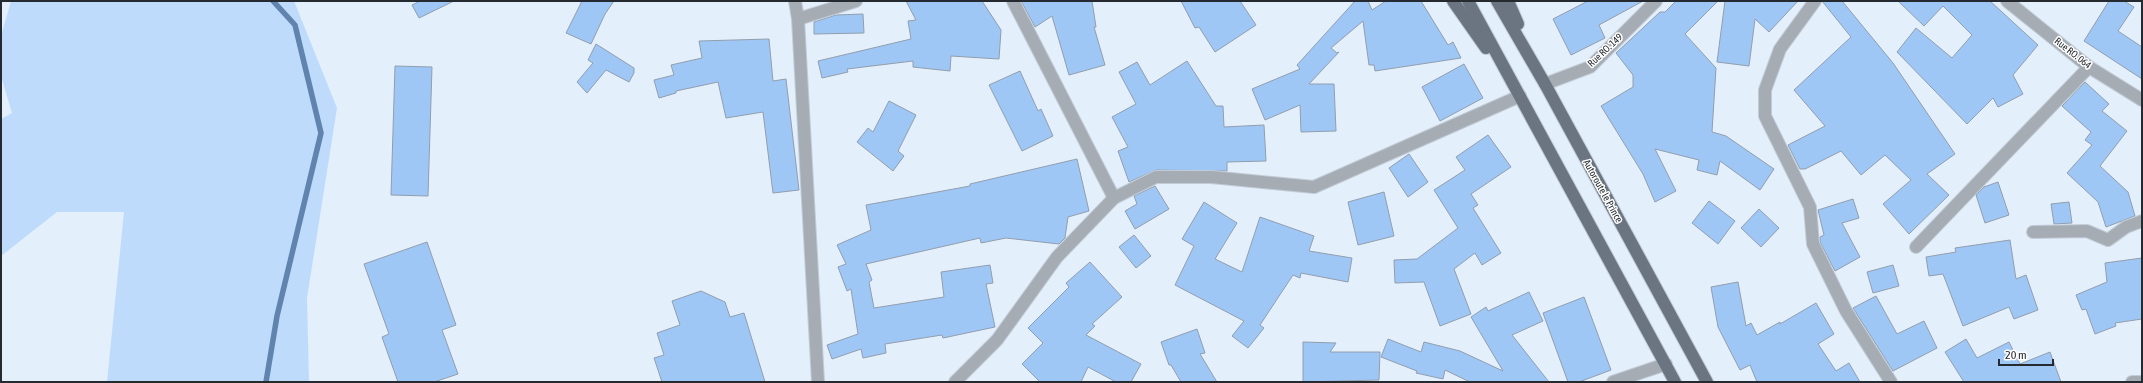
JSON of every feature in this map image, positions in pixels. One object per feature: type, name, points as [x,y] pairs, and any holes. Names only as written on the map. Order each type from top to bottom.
[{"type":"main road","points":[[1453,1],[1520,96]]},
{"type":"main road","points":[[1468,1],[1676,382]]},
{"type":"main road","name":"Autoroute le Prince","points":[[1497,1],[1545,84],[1707,382]]},
{"type":"main road","points":[[1508,1],[1545,84]]},
{"type":"street","points":[[795,1],[798,19],[818,382]]},
{"type":"street","points":[[798,19],[856,1]]},
{"type":"street","points":[[1012,1],[1114,198]]},
{"type":"street","name":"Rue RO. 149","points":[[1545,84],[1590,67],[1656,1]]},
{"type":"street","points":[[1815,1],[1780,49],[1765,90],[1765,116],[1810,207],[1813,244],[1846,311],[1890,382]]},
{"type":"street","name":"Rue RO. 064","points":[[2007,1],[2089,67],[2142,100]]},
{"type":"street","points":[[1916,247],[2089,67]]},
{"type":"street","points":[[955,382],[997,340],[1057,257],[1114,198],[1156,177],[1211,177],[1314,187],[1520,96]]},
{"type":"street","points":[[2033,232],[2087,230],[2108,240],[2126,227],[2142,221]]},
{"type":"street","points":[[1613,382],[1666,364]]},
{"type":"street","points":[[2132,382],[2142,382]]},
{"type":"shaded area","points":[[11,1],[294,1],[337,108],[307,298],[309,382],[107,382],[124,212],[57,212],[1,256],[1,119],[12,113],[1,76],[1,36]]},
{"type":"building","points":[[420,1],[454,1],[419,18],[412,5]]},
{"type":"building","points":[[582,1],[614,1],[605,14],[591,44],[566,33]]},
{"type":"building","points":[[906,1],[982,1],[1001,30],[999,59],[951,56],[950,71],[913,67],[913,61],[847,69],[848,72],[822,78],[818,61],[911,39],[908,21],[916,20]]},
{"type":"building","points":[[1021,1],[1092,1],[1096,27],[1094,27],[1105,65],[1069,75],[1052,16],[1035,27]]},
{"type":"building","points":[[1181,1],[1240,1],[1256,25],[1215,52],[1199,27],[1195,28]]},
{"type":"building","points":[[1355,1],[1368,1],[1372,10],[1386,1],[1421,1],[1448,45],[1453,42],[1461,58],[1375,71],[1374,65],[1369,65],[1363,21],[1331,48],[1337,53],[1339,52],[1309,84],[1334,84],[1336,131],[1301,132],[1300,105],[1265,120],[1252,89],[1300,69],[1297,65]]},
{"type":"building","points":[[1588,1],[1643,1],[1599,25],[1605,38],[1571,55],[1553,19]]},
{"type":"building","points":[[1676,1],[1718,1],[1685,34],[1716,68],[1712,132],[1726,136],[1774,169],[1760,190],[1720,161],[1717,175],[1697,170],[1699,160],[1655,149],[1676,191],[1655,202],[1643,174],[1601,106],[1633,87],[1633,75],[1616,53],[1660,12],[1665,12]]},
{"type":"building","points":[[1725,1],[1798,1],[1769,32],[1755,19],[1749,66],[1717,62]]},
{"type":"building","points":[[1822,1],[1842,1],[1893,63],[1955,154],[1927,174],[1949,195],[1909,234],[1883,204],[1911,180],[1885,155],[1861,175],[1841,151],[1805,169],[1800,169],[1788,145],[1825,126],[1794,90],[1851,37]]},
{"type":"building","points":[[1898,1],[1990,1],[2038,45],[2013,75],[2023,94],[1998,107],[1993,98],[1967,124],[1897,52],[1916,28],[1952,58],[1972,35],[1943,6],[1924,26]]},
{"type":"building","points":[[2109,1],[2124,1],[2134,7],[2118,31],[2142,47],[2142,79],[2084,41]]},
{"type":"building","points":[[863,14],[864,33],[814,34],[814,22],[836,15]]},
{"type":"building","points":[[769,39],[773,81],[786,79],[799,190],[773,193],[763,112],[726,118],[718,82],[676,91],[676,93],[659,98],[654,80],[674,75],[671,65],[702,58],[699,41]]},
{"type":"building","points":[[596,44],[634,68],[634,73],[629,82],[606,70],[587,93],[577,82],[593,63],[588,60]]},
{"type":"building","points":[[1187,61],[1216,106],[1223,106],[1224,127],[1264,125],[1266,161],[1227,162],[1227,171],[1156,170],[1129,182],[1118,151],[1128,147],[1112,117],[1136,104],[1119,72],[1137,62],[1150,85]]},
{"type":"building","points":[[1464,64],[1483,98],[1440,121],[1422,87]]},
{"type":"building","points":[[395,66],[432,67],[428,196],[391,195]]},
{"type":"building","points":[[1020,71],[1038,111],[1041,109],[1053,136],[1022,151],[989,85]]},
{"type":"building","points":[[2085,82],[2109,104],[2102,111],[2127,131],[2100,166],[2128,192],[2135,216],[2106,227],[2098,202],[2067,173],[2092,145],[2085,140],[2091,132],[2062,106]]},
{"type":"building","points":[[889,101],[916,115],[898,151],[904,156],[893,171],[857,142],[868,128],[873,132]]},
{"type":"building","points":[[1488,135],[1511,167],[1471,194],[1478,205],[1473,208],[1501,253],[1482,265],[1475,253],[1454,269],[1471,314],[1440,326],[1424,282],[1395,283],[1394,260],[1417,259],[1458,228],[1434,190],[1465,170],[1456,157]]},
{"type":"building","points":[[1409,154],[1428,182],[1408,197],[1389,168]]},
{"type":"building","points":[[1077,159],[1089,211],[1068,217],[1065,238],[1059,244],[1006,238],[981,243],[980,238],[866,264],[872,280],[869,282],[874,308],[944,297],[941,272],[990,265],[993,283],[986,284],[995,327],[943,338],[942,335],[885,344],[886,353],[863,358],[861,349],[832,359],[827,345],[858,334],[851,289],[847,291],[838,267],[846,264],[837,245],[871,230],[866,205],[970,186],[970,184]]},
{"type":"building","points":[[1998,182],[2009,215],[1985,223],[1976,195],[1984,187]]},
{"type":"building","points":[[1155,186],[1169,209],[1135,229],[1125,211],[1137,204],[1134,196]]},
{"type":"building","points":[[1384,192],[1394,236],[1358,245],[1348,202]]},
{"type":"building","points":[[1853,199],[1859,218],[1842,223],[1860,257],[1835,271],[1820,242],[1820,237],[1824,235],[1818,210]]},
{"type":"building","points":[[1709,201],[1735,221],[1718,244],[1692,223]]},
{"type":"building","points":[[1204,202],[1237,223],[1215,259],[1242,272],[1260,217],[1314,236],[1309,251],[1352,258],[1348,282],[1301,273],[1300,278],[1293,275],[1260,325],[1264,328],[1248,348],[1232,336],[1244,321],[1175,285],[1194,246],[1182,239]]},
{"type":"building","points":[[2069,202],[2072,223],[2054,224],[2051,204]]},
{"type":"building","points":[[1759,209],[1779,228],[1761,247],[1741,228]]},
{"type":"building","points":[[1134,235],[1151,256],[1136,268],[1119,247]]},
{"type":"building","points":[[2010,240],[2016,279],[2026,275],[2038,310],[2014,319],[2009,307],[1963,326],[1943,274],[1929,276],[1926,257],[1956,252],[1955,248]]},
{"type":"building","points":[[427,242],[456,325],[442,330],[458,374],[434,382],[398,382],[382,337],[389,334],[364,264]]},
{"type":"building","points":[[2142,258],[2142,319],[2115,323],[2116,326],[2095,334],[2086,309],[2082,310],[2076,295],[2107,282],[2105,263]]},
{"type":"building","points":[[1090,262],[1122,297],[1092,324],[1095,326],[1086,335],[1141,364],[1131,382],[1116,382],[1088,367],[1081,382],[1040,382],[1022,364],[1043,343],[1028,328],[1069,287],[1066,283]]},
{"type":"building","points":[[1893,265],[1899,286],[1873,293],[1867,272]]},
{"type":"building","points":[[1738,282],[1746,326],[1751,323],[1757,335],[1780,322],[1780,324],[1816,303],[1834,334],[1818,344],[1836,371],[1849,363],[1860,382],[1757,382],[1750,365],[1740,370],[1718,327],[1711,287]]},
{"type":"building","points":[[701,291],[725,302],[730,317],[744,313],[765,382],[662,382],[654,358],[664,355],[657,333],[680,325],[672,301]]},
{"type":"building","points":[[1529,292],[1543,321],[1512,335],[1549,382],[1470,382],[1445,370],[1443,379],[1416,373],[1417,371],[1381,357],[1388,339],[1421,352],[1424,342],[1460,351],[1503,371],[1471,317],[1486,307],[1488,311]]},
{"type":"building","points":[[1876,296],[1897,334],[1924,321],[1937,348],[1893,371],[1853,308]]},
{"type":"building","points":[[1584,297],[1611,370],[1579,382],[1568,382],[1543,313]]},
{"type":"building","points":[[1197,329],[1205,353],[1200,354],[1217,382],[1181,382],[1171,365],[1169,365],[1161,342]]},
{"type":"building","points":[[1966,339],[1977,358],[2009,342],[2020,364],[2050,352],[2061,382],[1964,382],[1945,352]]},
{"type":"building","points":[[1303,342],[1336,343],[1330,352],[1380,352],[1379,380],[1303,382]]},
{"type":"waterway","points":[[266,382],[277,316],[321,133],[295,25],[273,1]]}]
